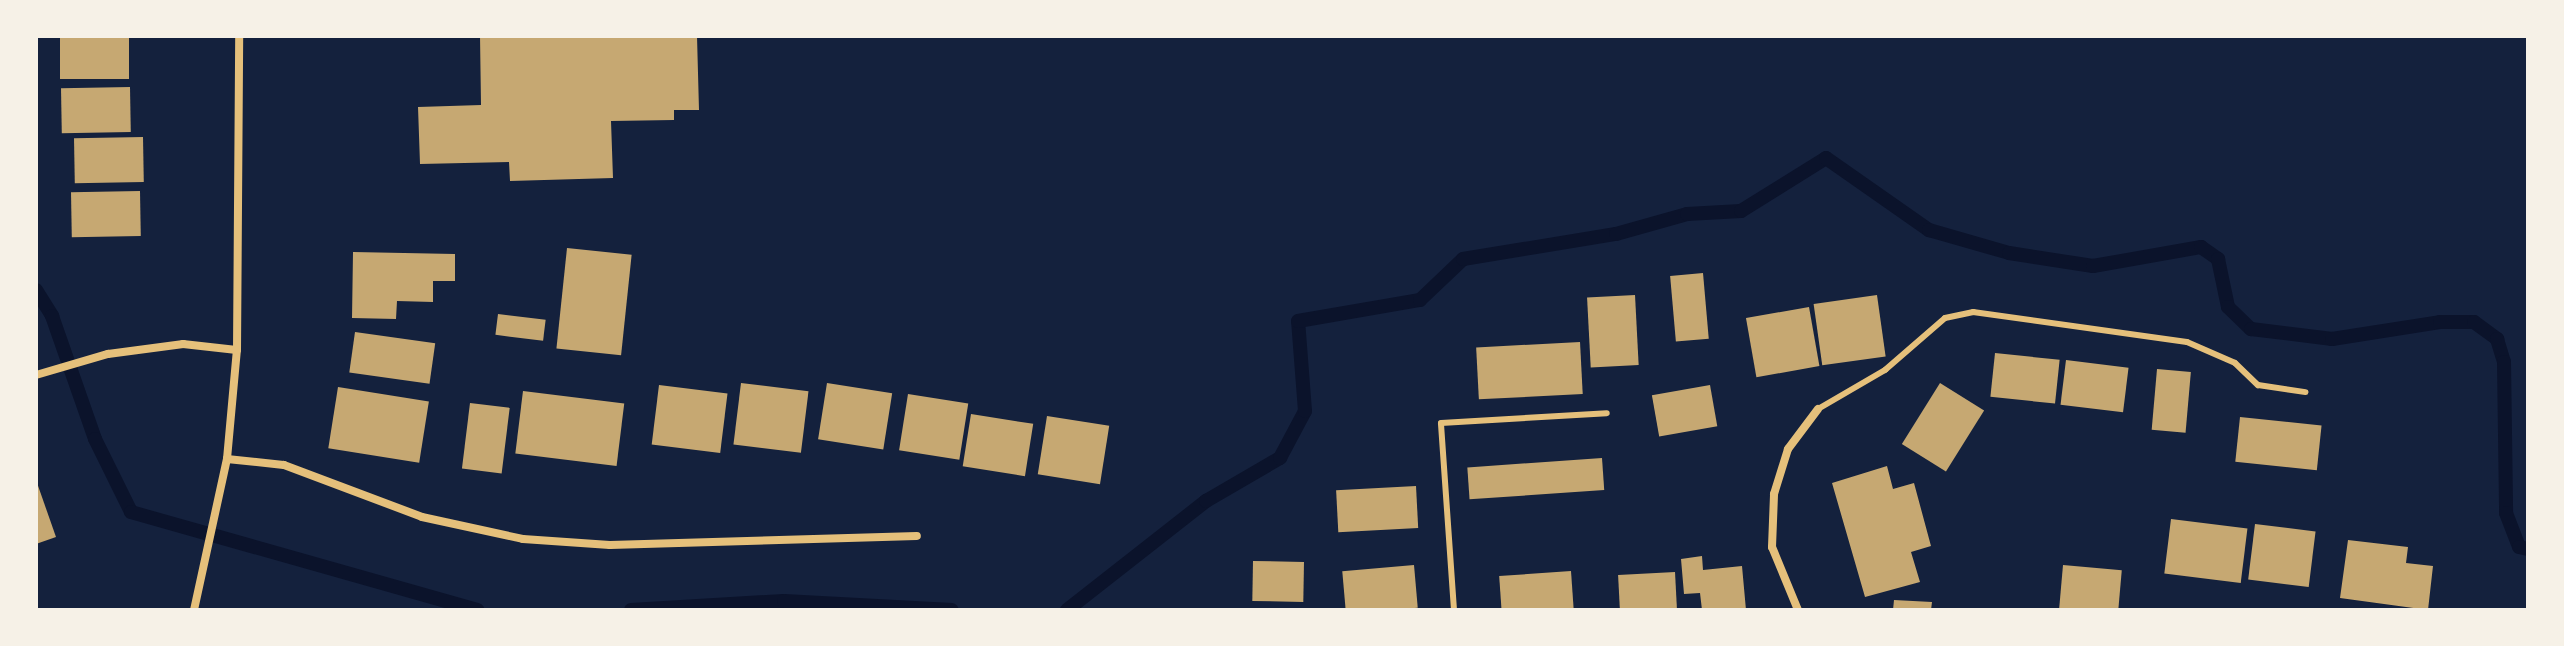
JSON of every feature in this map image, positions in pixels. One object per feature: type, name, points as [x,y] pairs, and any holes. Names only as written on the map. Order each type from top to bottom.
[{"type":"street","points":[[194,610],[227,459],[237,350],[239,36]]},
{"type":"street","points":[[36,375],[108,354],[183,344],[237,350]]},
{"type":"street","points":[[1798,610],[1772,547],[1774,494],[1788,449],[1818,409]]},
{"type":"street","points":[[227,459],[284,465],[422,517],[549,542],[917,536]]},
{"type":"lane","points":[[1818,409],[1885,370],[1945,318],[1973,312],[2187,342],[2235,363],[2258,385],[2305,392]]},
{"type":"lane","points":[[1454,610],[1441,423],[1607,413]]},
{"type":"building","points":[[60,36],[129,36],[129,79],[60,79]]},
{"type":"building","points":[[480,36],[697,36],[699,110],[674,110],[674,120],[611,121],[613,178],[510,181],[509,162],[420,164],[418,107],[481,105]]},
{"type":"building","points":[[130,87],[131,132],[62,133],[61,88]]},
{"type":"building","points":[[143,137],[144,182],[75,183],[74,138]]},
{"type":"building","points":[[140,191],[141,236],[72,237],[71,192]]},
{"type":"building","points":[[567,248],[632,255],[621,355],[556,348]]},
{"type":"building","points":[[353,252],[455,254],[455,281],[433,281],[433,302],[397,301],[396,319],[352,318]]},
{"type":"building","points":[[1703,273],[1709,339],[1676,342],[1670,276]]},
{"type":"building","points":[[1635,295],[1639,365],[1591,367],[1587,298]]},
{"type":"building","points":[[1877,295],[1886,356],[1822,365],[1814,304]]},
{"type":"building","points":[[1809,307],[1819,366],[1756,377],[1746,318]]},
{"type":"building","points":[[498,314],[546,320],[543,341],[495,335]]},
{"type":"building","points":[[355,332],[435,343],[430,384],[349,373]]},
{"type":"building","points":[[1580,342],[1583,394],[1479,399],[1476,347]]},
{"type":"building","points":[[1995,353],[2060,360],[2055,404],[1990,397]]},
{"type":"building","points":[[2066,360],[2129,368],[2123,412],[2061,405]]},
{"type":"building","points":[[2157,369],[2191,372],[2186,433],[2152,430]]},
{"type":"building","points":[[741,383],[808,391],[801,453],[733,445]]},
{"type":"building","points":[[827,383],[892,393],[883,450],[818,439]]},
{"type":"building","points":[[1940,383],[1984,411],[1946,472],[1902,444]]},
{"type":"building","points":[[659,385],[727,393],[720,453],[652,445]]},
{"type":"building","points":[[1710,385],[1717,426],[1659,437],[1652,395]]},
{"type":"building","points":[[338,387],[429,401],[419,463],[328,448]]},
{"type":"building","points":[[523,391],[624,403],[617,466],[515,454]]},
{"type":"building","points":[[908,394],[968,404],[959,460],[899,450]]},
{"type":"building","points":[[470,403],[510,408],[502,473],[462,469]]},
{"type":"building","points":[[971,414],[1033,424],[1025,476],[963,466]]},
{"type":"building","points":[[1047,416],[1109,426],[1100,484],[1038,474]]},
{"type":"building","points":[[2240,417],[2322,426],[2317,470],[2235,462]]},
{"type":"building","points":[[1602,458],[1604,490],[1470,499],[1467,467]]},
{"type":"building","points":[[1887,466],[1893,489],[1914,483],[1931,546],[1911,552],[1920,582],[1865,597],[1832,483]]},
{"type":"building","points":[[36,480],[56,537],[36,544]]},
{"type":"building","points":[[1416,486],[1418,528],[1338,532],[1336,490]]},
{"type":"building","points":[[2171,519],[2247,528],[2241,583],[2164,574]]},
{"type":"building","points":[[2255,524],[2316,531],[2309,587],[2248,580]]},
{"type":"building","points":[[2348,540],[2408,547],[2406,563],[2433,566],[2428,610],[2340,598]]},
{"type":"building","points":[[1702,556],[1703,570],[1742,566],[1746,610],[1702,610],[1700,593],[1684,594],[1681,559]]},
{"type":"building","points":[[1253,561],[1304,562],[1303,602],[1252,601]]},
{"type":"building","points":[[1414,565],[1418,608],[1346,610],[1342,571]]},
{"type":"building","points":[[2063,565],[2122,570],[2118,610],[2059,610]]},
{"type":"building","points":[[1571,571],[1574,610],[1502,610],[1499,576]]},
{"type":"building","points":[[1675,572],[1677,610],[1620,610],[1618,575]]},
{"type":"building","points":[[1894,600],[1932,602],[1931,610],[1893,610]]},
{"type":"waterway","points":[[1067,610],[1206,501],[1280,458],[1305,411],[1298,321],[1420,300],[1463,259],[1616,234],[1687,214],[1741,211],[1826,158],[1929,230],[2009,253],[2093,266],[2201,247],[2218,259],[2228,307],[2251,329],[2332,339],[2440,322],[2474,322],[2497,339],[2504,362],[2506,513],[2519,547],[2528,549]]},
{"type":"waterway","points":[[36,290],[52,316],[95,439],[131,512],[477,610]]},
{"type":"waterway","points":[[631,610],[784,601],[952,610]]}]
